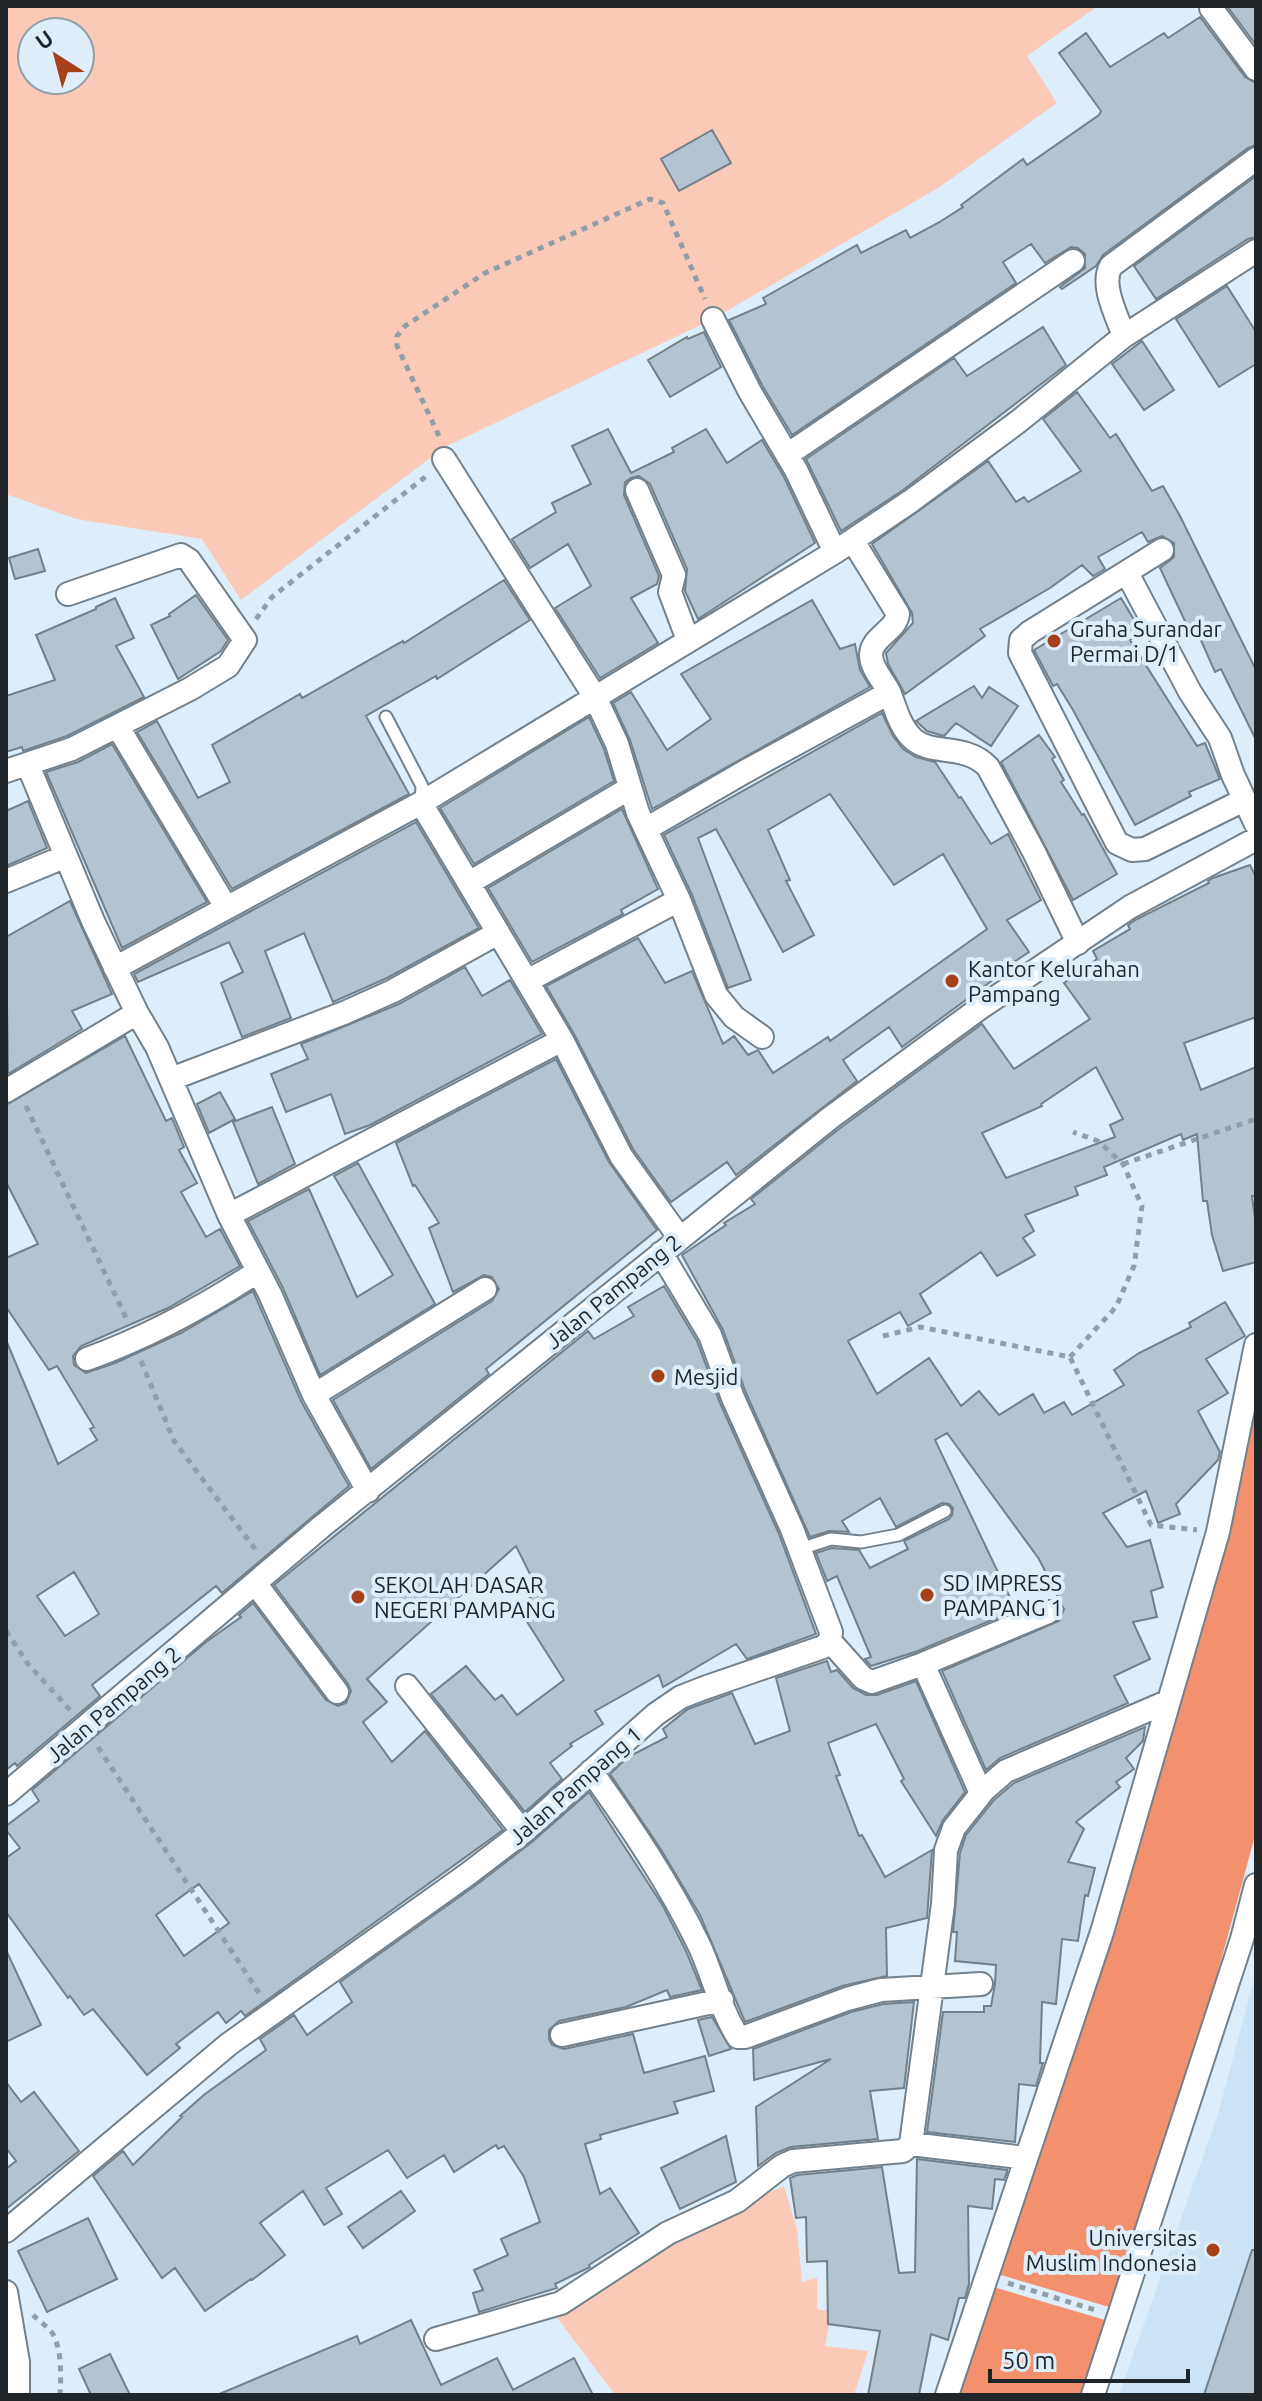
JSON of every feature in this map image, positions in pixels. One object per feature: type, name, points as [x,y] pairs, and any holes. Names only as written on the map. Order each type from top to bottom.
[{"type":"street","points":[[1211,8],[1256,69]]},
{"type":"street","points":[[1124,336],[1106,283],[1111,266],[1256,159]]},
{"type":"street","points":[[115,968],[421,803],[844,546],[1019,421],[1124,336],[1256,251]]},
{"type":"street","points":[[787,455],[1073,261]]},
{"type":"street","points":[[713,319],[750,392],[844,546],[898,614],[896,622],[873,647],[871,657],[898,717],[915,740],[979,758],[988,767],[1078,943]]},
{"type":"street","points":[[444,459],[595,697],[617,744],[646,829],[679,900],[716,995],[734,1017],[762,1037]]},
{"type":"street","points":[[637,490],[674,575],[670,592],[688,640]]},
{"type":"street","points":[[1162,550],[1030,632],[1021,640],[1019,648],[1117,843],[1132,850],[1145,849],[1244,800]]},
{"type":"street","points":[[68,594],[181,555],[189,560],[245,640],[228,666],[118,727],[17,768],[64,857],[137,1013],[148,1029],[229,1215],[270,1294],[314,1395],[368,1491]]},
{"type":"street","points":[[1127,573],[1190,692],[1220,738],[1256,824]]},
{"type":"street","points":[[646,829],[889,693]]},
{"type":"street","points":[[118,727],[226,907]]},
{"type":"street","points":[[469,883],[630,788]]},
{"type":"street","points":[[421,803],[562,1040],[621,1156],[679,1237]]},
{"type":"street","name":"Jalan Pampang 2","points":[[6,1794],[255,1583],[679,1237],[842,1109],[980,1008],[1130,907],[1256,839]]},
{"type":"street","points":[[6,881],[64,857]]},
{"type":"street","points":[[527,981],[679,900]]},
{"type":"street","points":[[171,1079],[344,1013],[393,991],[498,933]]},
{"type":"street","points":[[7,1088],[137,1013]]},
{"type":"street","points":[[229,1215],[562,1040]]},
{"type":"street","points":[[661,1253],[710,1335],[733,1398],[800,1549],[831,1632],[830,1641],[869,1682],[923,1664],[1048,1612]]},
{"type":"street","points":[[87,1359],[134,1342],[177,1321],[257,1272]]},
{"type":"street","points":[[314,1395],[485,1289]]},
{"type":"street","points":[[947,2395],[1102,1932],[1218,1532],[1256,1345]]},
{"type":"street","points":[[255,1583],[337,1692]]},
{"type":"street","name":"Jalan Pampang 1","points":[[6,2231],[193,2073],[523,1832],[656,1714],[681,1697],[823,1647],[830,1641]]},
{"type":"street","points":[[923,1664],[981,1793]]},
{"type":"street","points":[[407,1686],[523,1832]]},
{"type":"street","points":[[436,2339],[561,2303],[668,2233],[737,2201],[788,2162],[903,2151],[911,2144],[948,1841],[962,1816],[981,1793],[1006,1771],[1167,1702]]},
{"type":"street","points":[[591,1771],[650,1855],[700,1948],[736,2035],[742,2038],[847,1999],[881,1990],[981,1984]]},
{"type":"street","points":[[1093,2395],[1242,1939],[1256,1885]]},
{"type":"street","points":[[562,2035],[722,2000]]},
{"type":"street","points":[[911,2144],[1026,2158]]},
{"type":"street","points":[[6,2292],[18,2362],[18,2395]]},
{"type":"lane","points":[[386,717],[422,786],[421,803]]},
{"type":"lane","points":[[800,1549],[831,1539],[861,1542],[887,1538],[945,1511]]},
{"type":"path","points":[[258,615],[272,597],[437,468],[444,459],[445,447],[397,346],[397,336],[405,326],[485,273],[650,199],[663,203],[713,319]]},
{"type":"path","points":[[1123,1164],[1256,1119]]},
{"type":"path","points":[[1070,1357],[1116,1307],[1134,1266],[1142,1206],[1123,1164],[1098,1141],[1073,1132]]},
{"type":"path","points":[[883,1336],[920,1327],[1070,1357]]},
{"type":"path","points":[[1070,1357],[1151,1525],[1218,1532]]},
{"type":"path","points":[[6,1631],[28,1664],[86,1728],[272,2014]]},
{"type":"path","points":[[986,2277],[1118,2317]]},
{"type":"path","points":[[29,2312],[52,2333],[57,2345],[60,2395]]},
{"type":"shaded area","points":[[6,6],[1098,6],[1027,56],[1057,103],[938,188],[713,319],[445,447],[241,600],[202,539],[76,519],[6,494]]},
{"type":"shaded area","points":[[1256,1375],[1256,1832],[1207,2012],[1085,2395],[956,2395]]},
{"type":"shaded area","name":"Universitas Muslim Indonesia","points":[[1256,1972],[1256,2395],[1119,2395],[1218,2114]]},
{"type":"shaded area","points":[[784,2186],[797,2229],[802,2282],[817,2278],[817,2309],[831,2312],[825,2346],[868,2351],[854,2395],[615,2395],[555,2315],[679,2232]]},
{"type":"pier","points":[[994,2273],[1116,2309],[1112,2322],[990,2286]]},
{"type":"building","points":[[1227,6],[1256,6],[1256,45]]},
{"type":"building","points":[[1200,17],[1245,77],[1256,83],[1256,145],[1103,255],[1096,266],[1062,289],[1060,287],[1085,268],[1085,254],[1071,247],[1045,263],[1031,244],[1003,262],[1016,283],[792,435],[729,320],[766,304],[763,298],[857,245],[861,253],[906,230],[910,238],[938,223],[1023,159],[1027,165],[1099,115],[1101,111],[1059,53],[1086,33],[1110,67],[1164,33],[1168,38]]},
{"type":"building","points":[[712,130],[731,163],[679,191],[661,159]]},
{"type":"building","points":[[1256,176],[1256,237],[1248,239],[1156,299],[1134,266]]},
{"type":"building","points":[[1227,286],[1256,332],[1256,364],[1219,387],[1176,319]]},
{"type":"building","points":[[1043,327],[1066,365],[903,490],[841,531],[806,459],[954,358],[967,376]]},
{"type":"building","points":[[704,332],[721,367],[670,397],[648,360],[687,337]]},
{"type":"building","points":[[1142,341],[1174,390],[1144,410],[1112,364]]},
{"type":"building","points":[[1077,392],[1110,438],[1116,434],[1152,491],[1163,486],[1180,516],[1256,670],[1256,740],[1221,669],[1215,672],[1196,629],[1190,632],[1160,568],[1174,557],[1174,543],[1162,536],[1148,542],[1142,532],[1098,557],[1105,569],[1093,576],[1082,565],[1050,588],[980,629],[985,636],[905,694],[888,664],[886,653],[913,623],[912,613],[872,544],[988,461],[1016,502],[1024,497],[1028,502],[1081,471],[1043,419]]},
{"type":"building","points":[[608,429],[631,473],[674,452],[672,448],[706,429],[727,463],[762,440],[784,477],[815,543],[698,619],[685,591],[687,569],[650,484],[639,476],[631,478],[625,482],[624,495],[659,576],[657,584],[631,598],[658,643],[600,678],[555,608],[591,586],[568,544],[530,568],[512,539],[556,512],[552,503],[591,484],[572,446]]},
{"type":"building","points":[[38,549],[45,571],[15,579],[9,558]]},
{"type":"building","points":[[504,580],[530,620],[437,679],[436,676],[366,716],[409,794],[232,889],[137,732],[157,721],[198,798],[230,782],[212,745],[300,694],[302,698],[404,643]]},
{"type":"building","points":[[196,595],[228,640],[221,651],[178,679],[151,625],[170,616]]},
{"type":"building","points":[[115,598],[134,638],[116,646],[144,697],[67,736],[23,751],[22,747],[6,752],[6,696],[55,680],[36,635]]},
{"type":"building","points":[[1121,598],[1142,633],[1130,640],[1197,746],[1205,743],[1220,779],[1189,792],[1191,796],[1135,825],[1073,710],[1057,684],[1053,686],[1034,650]]},
{"type":"building","points":[[812,600],[840,649],[855,644],[860,670],[870,687],[652,809],[630,740],[613,703],[631,692],[667,750],[711,719],[681,674]]},
{"type":"building","points":[[974,686],[982,698],[989,687],[1018,706],[991,746],[956,723],[944,736],[927,731],[916,721]]},
{"type":"building","points":[[882,713],[903,749],[916,757],[935,762],[991,844],[1008,834],[1041,900],[1007,920],[1029,952],[902,1047],[889,1027],[843,1060],[857,1081],[736,1175],[727,1162],[671,1202],[633,1149],[546,986],[638,938],[665,983],[692,971],[723,1044],[734,1036],[748,1055],[758,1050],[773,1073],[828,1037],[830,1041],[987,929],[943,854],[894,885],[830,794],[768,830],[790,880],[786,881],[814,935],[783,952],[716,829],[698,838],[751,980],[728,988],[692,895],[664,835]]},
{"type":"building","points":[[589,717],[614,781],[474,864],[440,808]]},
{"type":"building","points":[[1039,735],[1055,757],[1052,759],[1064,780],[1061,782],[1084,814],[1117,874],[1073,900],[1001,762]]},
{"type":"building","points":[[112,744],[207,902],[122,948],[46,772],[78,762]]},
{"type":"building","points":[[28,801],[47,848],[6,866],[6,811]]},
{"type":"building","points":[[622,809],[658,889],[621,910],[623,914],[532,962],[488,888]]},
{"type":"building","points":[[416,822],[479,928],[387,978],[333,1002],[304,933],[265,951],[291,1018],[242,1037],[221,983],[243,972],[229,942],[138,982],[134,974]]},
{"type":"building","points":[[1250,865],[1256,877],[1256,1017],[1184,1043],[1201,1090],[1256,1067],[1256,1196],[1252,1196],[1256,1262],[1223,1271],[1212,1235],[1207,1201],[1203,1201],[1197,1134],[1183,1140],[1181,1134],[1104,1167],[1107,1175],[1075,1187],[1078,1195],[1025,1215],[1034,1231],[1023,1238],[1035,1255],[997,1276],[981,1252],[920,1294],[931,1313],[908,1326],[900,1312],[848,1341],[877,1394],[929,1358],[961,1406],[979,1391],[999,1415],[1033,1394],[1044,1413],[1064,1402],[1072,1415],[1124,1385],[1114,1370],[1139,1353],[1191,1327],[1189,1323],[1225,1302],[1245,1336],[1206,1359],[1228,1393],[1198,1411],[1220,1452],[1218,1460],[1176,1504],[1180,1514],[1158,1523],[1146,1491],[1103,1513],[1127,1547],[1150,1540],[1163,1587],[1151,1591],[1157,1617],[1133,1622],[1150,1659],[1114,1676],[1128,1703],[1000,1758],[986,1770],[942,1671],[1059,1621],[1064,1609],[1039,1559],[947,1433],[935,1440],[1016,1610],[918,1651],[871,1666],[865,1659],[871,1657],[837,1576],[827,1581],[816,1553],[832,1548],[859,1550],[870,1568],[908,1549],[904,1541],[949,1519],[953,1508],[942,1503],[896,1527],[880,1498],[842,1521],[849,1532],[829,1531],[810,1537],[746,1393],[723,1330],[682,1255],[755,1204],[751,1199],[839,1129],[982,1024],[1014,1069],[1090,1019],[1064,983],[1097,959],[1093,951],[1130,929],[1128,925],[1209,883],[1213,878]],"holes":[[[1096,1067],[1123,1119],[1110,1125],[1115,1137],[1006,1178],[982,1133],[1042,1106]]]},
{"type":"building","points":[[70,901],[112,994],[72,1011],[82,1029],[8,1074],[6,937]]},
{"type":"building","points":[[465,967],[482,996],[510,980],[542,1034],[370,1125],[345,1134],[331,1094],[286,1112],[271,1074],[308,1059],[301,1044],[399,1004]]},
{"type":"building","points":[[125,1036],[166,1121],[172,1118],[184,1147],[179,1150],[197,1183],[181,1192],[206,1237],[220,1229],[240,1266],[168,1308],[81,1346],[73,1356],[74,1365],[86,1373],[115,1363],[181,1333],[253,1291],[301,1401],[349,1486],[222,1593],[216,1586],[92,1685],[100,1696],[17,1766],[15,1763],[6,1770],[6,1340],[58,1464],[97,1440],[90,1429],[94,1427],[57,1366],[49,1370],[6,1307],[6,1258],[38,1244],[6,1182],[6,1105]],"holes":[[[74,1572],[99,1614],[65,1636],[37,1596]]]},
{"type":"building","points":[[556,1059],[609,1162],[657,1230],[486,1369],[489,1374],[371,1469],[333,1400],[492,1301],[499,1289],[492,1277],[484,1275],[453,1292],[429,1228],[439,1223],[413,1186],[396,1143]]},
{"type":"building","points":[[220,1092],[235,1119],[209,1133],[197,1104]]},
{"type":"building","points":[[272,1107],[295,1164],[258,1184],[233,1122]]},
{"type":"building","points":[[358,1163],[435,1304],[320,1375],[283,1288],[248,1221],[309,1189],[357,1297],[393,1275],[334,1176]]},
{"type":"building","points":[[664,1286],[697,1341],[720,1403],[779,1534],[816,1634],[747,1659],[736,1644],[663,1687],[659,1675],[595,1711],[603,1724],[570,1744],[572,1746],[550,1763],[562,1779],[525,1812],[431,1694],[466,1666],[495,1700],[502,1695],[517,1715],[564,1680],[517,1606],[539,1592],[516,1546],[367,1679],[387,1702],[363,1722],[392,1762],[425,1731],[503,1830],[245,2016],[241,2011],[226,2023],[218,2012],[176,2044],[180,2048],[147,2075],[93,2009],[84,2015],[70,1996],[68,1998],[6,1912],[6,1858],[20,1848],[6,1826],[39,1801],[32,1790],[206,1642],[241,1617],[239,1615],[253,1603],[326,1700],[338,1706],[346,1703],[351,1691],[348,1684],[274,1585],[588,1331],[594,1339],[634,1316],[628,1307]],"holes":[[[199,1884],[229,1923],[184,1956],[156,1915]]]},
{"type":"building","points":[[827,1661],[831,1672],[837,1670],[853,1688],[866,1695],[877,1695],[916,1681],[965,1792],[943,1820],[936,1836],[901,1781],[904,1779],[876,1724],[828,1743],[840,1775],[836,1776],[859,1836],[862,1835],[885,1877],[932,1850],[927,1918],[886,1928],[887,1976],[842,1986],[745,2022],[700,1915],[610,1774],[628,1757],[667,1737],[663,1729],[688,1709],[732,1693],[755,1744],[790,1731],[776,1678]]},
{"type":"building","points":[[1145,1727],[1143,1741],[1126,1758],[1134,1769],[1116,1782],[1120,1787],[1076,1822],[1084,1829],[1068,1862],[1095,1868],[1088,1896],[1085,1895],[1078,1941],[1062,1939],[1056,2004],[1042,2002],[1040,2063],[1043,2063],[1036,2086],[1019,2084],[1015,2142],[927,2132],[943,2012],[984,2012],[984,2006],[991,2006],[995,1984],[996,1965],[955,1961],[957,1932],[953,1932],[960,1853],[966,1835],[994,1800],[1014,1783]]},
{"type":"building","points":[[589,1792],[663,1906],[702,1990],[670,1997],[667,1990],[626,2007],[559,2021],[549,2030],[549,2039],[552,2045],[564,2049],[633,2034],[644,2073],[705,2056],[714,2091],[674,2102],[678,2113],[600,2135],[601,2139],[585,2144],[600,2194],[610,2188],[639,2233],[590,2267],[555,2284],[557,2288],[479,2312],[473,2293],[483,2290],[474,2270],[508,2255],[501,2239],[540,2222],[524,2177],[504,2146],[498,2149],[496,2145],[454,2172],[444,2155],[407,2178],[388,2150],[326,2188],[342,2214],[324,2225],[303,2191],[260,2223],[285,2255],[205,2311],[175,2268],[162,2278],[93,2176],[123,2151],[133,2165],[205,2094],[266,2050],[260,2039],[294,2015],[307,2035],[352,2002],[340,1982],[476,1885]]},
{"type":"building","points":[[6,1950],[41,2025],[6,2042]]},
{"type":"building","points":[[914,2002],[904,2088],[870,2091],[878,2139],[791,2147],[758,2166],[756,2107],[831,2059],[754,2080],[753,2049],[851,2012],[883,2004]]},
{"type":"building","points":[[712,2017],[731,2049],[709,2056],[698,2020]]},
{"type":"building","points":[[6,2082],[21,2102],[34,2092],[79,2151],[6,2209],[6,2169],[16,2161],[6,2148]]},
{"type":"building","points":[[726,2136],[736,2182],[680,2209],[661,2168]]},
{"type":"building","points":[[917,2159],[1007,2172],[1004,2180],[995,2179],[992,2209],[968,2206],[969,2284],[965,2298],[959,2298],[948,2340],[931,2334],[919,2395],[868,2395],[880,2331],[828,2324],[827,2261],[807,2262],[806,2217],[796,2218],[790,2178],[882,2167],[899,2273],[915,2272]]},
{"type":"building","points":[[401,2191],[415,2211],[363,2248],[348,2227]]},
{"type":"building","points":[[88,2218],[117,2279],[47,2312],[18,2251]]},
{"type":"building","points":[[1252,2250],[1256,2250],[1256,2395],[1204,2395]]},
{"type":"building","points":[[411,2320],[441,2385],[497,2358],[513,2390],[574,2358],[593,2395],[217,2395],[357,2336],[360,2344]]},
{"type":"building","points":[[110,2354],[130,2395],[91,2395],[79,2369]]},
{"type":"place","name":"Graha Surandar Permai D/1","points":[[1054,641]]},
{"type":"place","name":"Kantor Kelurahan Pampang","points":[[952,981]]},
{"type":"place","name":"Mesjid","points":[[658,1376]]},
{"type":"place","name":"SD IMPRESS PAMPANG 1","points":[[927,1595]]},
{"type":"place","name":"SEKOLAH DASAR NEGERI PAMPANG","points":[[358,1597]]},
{"type":"place","name":"Universitas Muslim Indonesia","points":[[1213,2250]]}]
